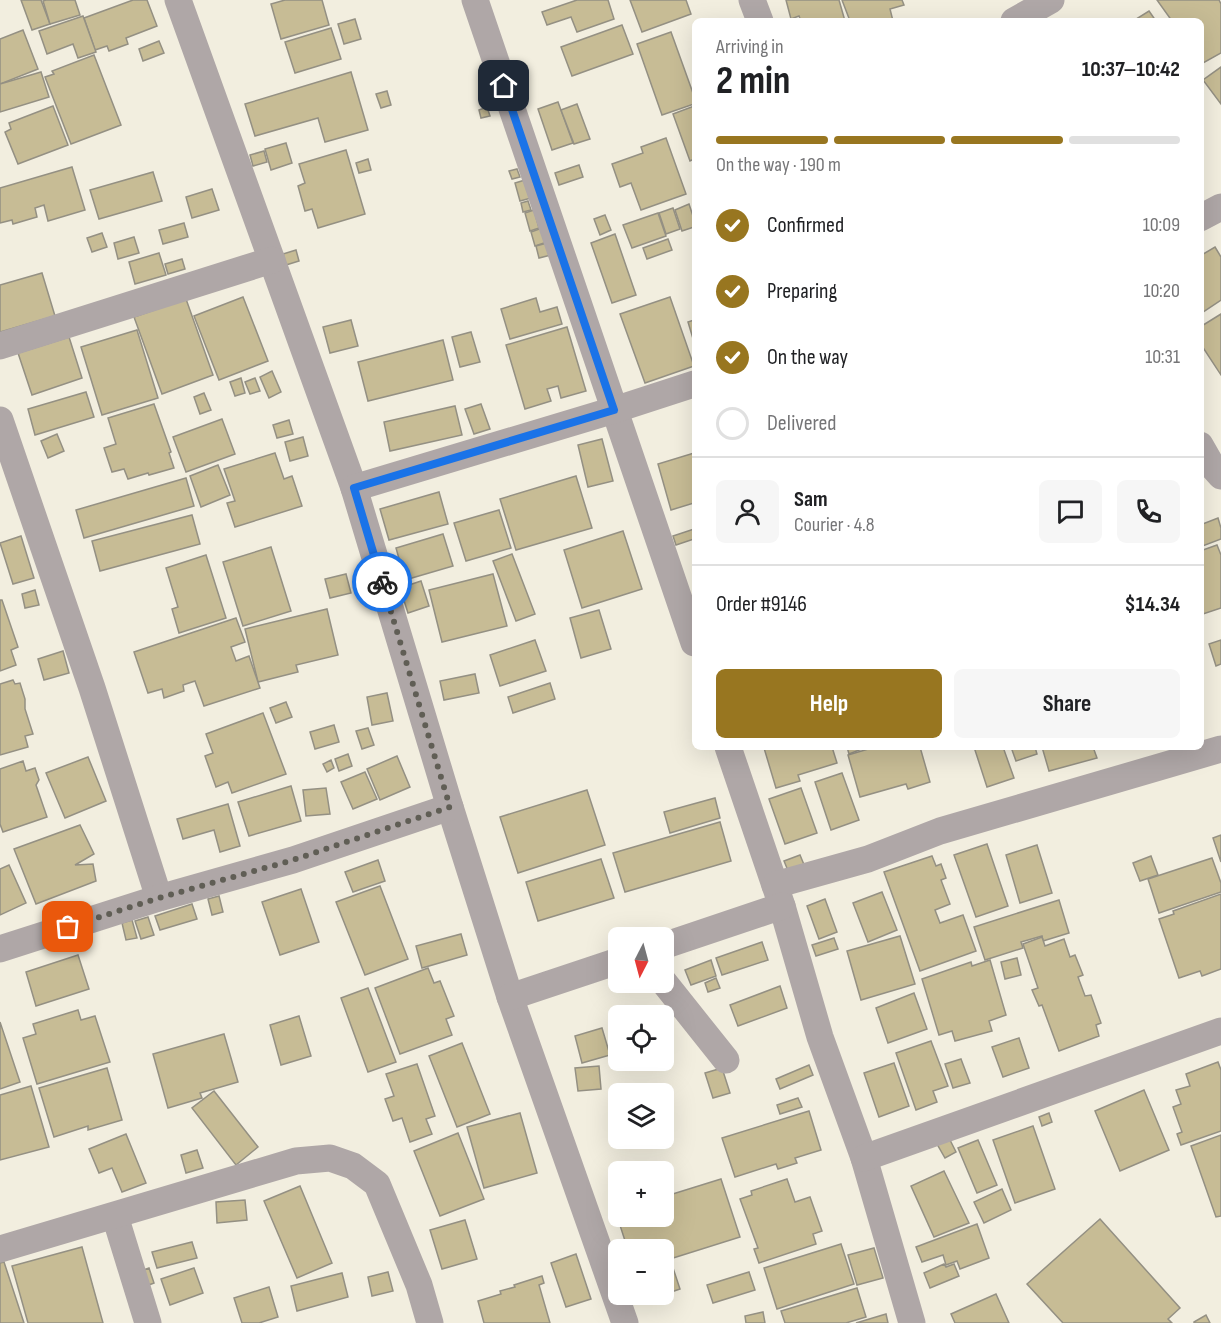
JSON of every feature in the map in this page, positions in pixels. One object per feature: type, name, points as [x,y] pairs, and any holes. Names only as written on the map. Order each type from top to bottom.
[{"type":"street","points":[[178,0],[354,488],[510,997],[625,1323]]},
{"type":"street","points":[[474,0],[614,410],[690,615]]},
{"type":"street","points":[[752,0],[759,18]]},
{"type":"street","points":[[1019,18],[1051,0]]},
{"type":"street","points":[[1204,216],[1221,207]]},
{"type":"street","points":[[0,346],[272,260]]},
{"type":"street","points":[[354,488],[692,385]]},
{"type":"street","points":[[0,420],[92,688],[159,898]]},
{"type":"street","points":[[674,941],[940,831],[1221,749]]},
{"type":"street","points":[[729,750],[779,896],[820,1037],[864,1158],[912,1323]]},
{"type":"street","points":[[0,949],[159,898],[293,860],[450,807]]},
{"type":"street","points":[[510,997],[608,964]]},
{"type":"street","points":[[673,993],[726,1060]]},
{"type":"street","points":[[864,1158],[1221,1031]]},
{"type":"street","points":[[0,1249],[296,1161],[330,1158],[353,1166],[377,1184],[419,1285],[430,1323]]},
{"type":"street","points":[[115,1216],[148,1323]]},
{"type":"building","points":[[21,0],[41,0],[50,24],[32,30]]},
{"type":"building","points":[[75,0],[80,15],[50,24],[43,1]]},
{"type":"building","points":[[133,0],[147,0],[157,26],[126,38],[128,44],[109,51],[107,46],[95,50],[84,18]]},
{"type":"building","points":[[285,0],[322,0],[329,25],[281,39],[271,4]]},
{"type":"building","points":[[577,0],[608,0],[614,19],[577,32],[571,17],[547,25],[542,12]]},
{"type":"building","points":[[630,0],[686,0],[691,14],[642,32]]},
{"type":"building","points":[[786,0],[839,0],[844,18],[800,18],[799,16],[791,18]]},
{"type":"building","points":[[842,0],[902,0],[904,5],[890,9],[892,18],[849,18]]},
{"type":"building","points":[[1157,0],[1219,0],[1221,4],[1221,53],[1204,62],[1204,18],[1170,18]]},
{"type":"building","points":[[1149,11],[1154,18],[1138,18]]},
{"type":"building","points":[[83,16],[96,52],[78,58],[73,44],[47,54],[39,31]]},
{"type":"building","points":[[355,19],[361,39],[344,44],[338,24]]},
{"type":"building","points":[[622,25],[633,54],[572,76],[561,47]]},
{"type":"building","points":[[331,28],[341,59],[295,73],[285,42]]},
{"type":"building","points":[[23,30],[38,69],[0,84],[0,39]]},
{"type":"building","points":[[671,32],[692,90],[692,105],[662,115],[637,44]]},
{"type":"building","points":[[159,41],[164,53],[143,61],[139,49]]},
{"type":"building","points":[[94,55],[121,125],[71,144],[45,77],[54,74],[52,71]]},
{"type":"building","points":[[1221,67],[1221,104],[1204,81]]},
{"type":"building","points":[[41,72],[49,97],[0,112],[0,84]]},
{"type":"building","points":[[351,72],[368,130],[325,142],[318,118],[255,136],[245,104]]},
{"type":"building","points":[[387,91],[391,105],[381,108],[376,94]]},
{"type":"building","points":[[558,102],[573,143],[552,150],[538,109]]},
{"type":"building","points":[[577,104],[590,139],[574,144],[561,110]]},
{"type":"building","points":[[53,106],[68,145],[18,164],[5,132],[11,129],[9,123]]},
{"type":"building","points":[[487,107],[490,116],[481,118],[479,110]]},
{"type":"building","points":[[692,107],[692,160],[690,161],[673,114]]},
{"type":"building","points":[[666,138],[686,194],[641,210],[631,183],[620,187],[612,164],[643,153],[641,147]]},
{"type":"building","points":[[286,143],[292,163],[271,170],[265,149]]},
{"type":"building","points":[[346,150],[365,214],[318,228],[312,209],[305,211],[298,186],[305,183],[299,164]]},
{"type":"building","points":[[264,151],[267,162],[253,166],[250,155]]},
{"type":"building","points":[[368,159],[371,170],[359,173],[356,163]]},
{"type":"building","points":[[579,165],[583,177],[559,185],[555,173]]},
{"type":"building","points":[[72,167],[85,210],[48,221],[44,205],[35,208],[37,217],[13,224],[12,220],[0,223],[0,188]]},
{"type":"building","points":[[517,169],[520,177],[512,179],[509,171]]},
{"type":"building","points":[[153,172],[162,201],[99,219],[90,190]]},
{"type":"building","points":[[525,180],[531,198],[520,201],[515,183]]},
{"type":"building","points":[[212,189],[219,210],[192,218],[186,197]]},
{"type":"building","points":[[528,201],[531,210],[523,212],[521,203]]},
{"type":"building","points":[[689,204],[692,213],[692,228],[682,231],[675,210]]},
{"type":"building","points":[[673,208],[680,229],[666,234],[659,213]]},
{"type":"building","points":[[534,210],[539,228],[530,231],[525,213]]},
{"type":"building","points":[[658,213],[666,236],[632,248],[623,225]]},
{"type":"building","points":[[605,215],[611,230],[600,235],[594,219]]},
{"type":"building","points":[[184,223],[188,237],[163,244],[159,230]]},
{"type":"building","points":[[542,228],[547,242],[535,246],[531,232]]},
{"type":"building","points":[[102,233],[107,247],[92,252],[87,238]]},
{"type":"building","points":[[615,234],[636,295],[612,303],[591,243]]},
{"type":"building","points":[[134,237],[139,253],[118,259],[114,243]]},
{"type":"building","points":[[668,239],[672,250],[647,259],[643,248]]},
{"type":"building","points":[[547,243],[551,255],[539,258],[536,246]]},
{"type":"building","points":[[1215,247],[1221,257],[1221,300],[1204,311],[1204,254]]},
{"type":"building","points":[[296,250],[299,261],[286,265],[283,254]]},
{"type":"building","points":[[159,253],[166,275],[135,284],[129,262]]},
{"type":"building","points":[[182,259],[185,269],[168,274],[165,264]]},
{"type":"building","points":[[42,273],[55,316],[0,332],[0,285]]},
{"type":"building","points":[[243,297],[268,361],[219,380],[194,316]]},
{"type":"building","points":[[670,297],[692,360],[692,367],[645,383],[620,314]]},
{"type":"building","points":[[536,298],[540,312],[557,307],[562,324],[510,339],[501,309]]},
{"type":"building","points":[[186,299],[213,375],[162,394],[134,317]]},
{"type":"building","points":[[1221,314],[1221,375],[1204,349],[1204,325]]},
{"type":"building","points":[[351,320],[358,346],[330,353],[323,327]]},
{"type":"building","points":[[692,321],[692,335],[688,322]]},
{"type":"building","points":[[567,327],[586,391],[561,398],[558,386],[547,389],[551,401],[525,409],[506,345]]},
{"type":"building","points":[[137,330],[158,398],[102,415],[81,347]]},
{"type":"building","points":[[471,332],[480,362],[460,367],[452,337]]},
{"type":"building","points":[[69,337],[82,378],[32,395],[18,353]]},
{"type":"building","points":[[443,340],[453,380],[368,401],[358,362]]},
{"type":"building","points":[[272,371],[281,392],[269,398],[260,377]]},
{"type":"building","points":[[241,378],[245,393],[235,396],[230,382]]},
{"type":"building","points":[[255,378],[260,391],[250,394],[245,382]]},
{"type":"building","points":[[86,392],[94,417],[35,435],[28,409]]},
{"type":"building","points":[[204,393],[211,410],[200,414],[194,397]]},
{"type":"building","points":[[154,404],[171,452],[169,453],[174,468],[128,479],[124,469],[112,472],[104,448],[116,444],[108,418]]},
{"type":"building","points":[[481,404],[490,429],[474,434],[465,409]]},
{"type":"building","points":[[455,406],[462,435],[390,451],[384,422]]},
{"type":"building","points":[[222,419],[235,454],[186,472],[173,437]]},
{"type":"building","points":[[289,420],[293,434],[277,438],[273,425]]},
{"type":"building","points":[[57,434],[64,451],[48,458],[41,441]]},
{"type":"building","points":[[303,437],[308,456],[290,461],[285,442]]},
{"type":"building","points":[[602,439],[613,481],[588,487],[578,445]]},
{"type":"building","points":[[275,453],[284,479],[292,476],[302,506],[235,527],[227,503],[235,501],[224,469]]},
{"type":"building","points":[[692,454],[692,504],[671,510],[658,464]]},
{"type":"building","points":[[218,465],[230,495],[201,507],[190,476]]},
{"type":"building","points":[[576,476],[592,528],[516,550],[500,499]]},
{"type":"building","points":[[186,478],[194,506],[84,538],[76,510]]},
{"type":"building","points":[[439,492],[448,524],[389,540],[380,509]]},
{"type":"building","points":[[499,510],[511,548],[466,561],[454,523]]},
{"type":"building","points":[[192,515],[200,544],[100,571],[92,541]]},
{"type":"building","points":[[1218,518],[1221,539],[1204,545],[1204,523]]},
{"type":"building","points":[[692,530],[692,540],[676,545],[673,536]]},
{"type":"building","points":[[623,531],[642,589],[582,608],[564,550]]},
{"type":"building","points":[[443,534],[453,566],[405,580],[396,548]]},
{"type":"building","points":[[21,536],[34,578],[13,584],[0,543]]},
{"type":"building","points":[[1217,545],[1221,555],[1221,608],[1204,614],[1204,550]]},
{"type":"building","points":[[271,547],[291,611],[243,626],[223,562]]},
{"type":"building","points":[[512,554],[535,614],[516,621],[493,561]]},
{"type":"building","points":[[206,555],[226,618],[179,633],[172,609],[178,607],[166,568]]},
{"type":"building","points":[[346,574],[351,593],[330,598],[325,579]]},
{"type":"building","points":[[493,574],[507,626],[442,642],[429,590]]},
{"type":"building","points":[[421,581],[429,606],[408,613],[400,588]]},
{"type":"building","points":[[35,590],[39,605],[25,608],[22,594]]},
{"type":"building","points":[[0,600],[2,600],[18,647],[11,650],[16,665],[0,671]]},
{"type":"building","points":[[327,609],[338,655],[296,665],[298,672],[258,682],[245,629]]},
{"type":"building","points":[[599,610],[611,649],[581,658],[570,618]]},
{"type":"building","points":[[236,618],[245,642],[231,647],[236,661],[249,656],[260,688],[204,706],[195,681],[183,685],[184,691],[164,698],[162,689],[148,693],[134,652]]},
{"type":"building","points":[[535,640],[546,671],[500,686],[490,655]]},
{"type":"building","points":[[1221,640],[1221,664],[1216,666],[1209,644]]},
{"type":"building","points":[[63,651],[69,673],[44,680],[38,659]]},
{"type":"building","points":[[475,674],[479,693],[444,700],[440,681]]},
{"type":"building","points":[[13,680],[15,684],[20,683],[33,734],[25,736],[28,747],[0,755],[0,684]]},
{"type":"building","points":[[550,683],[555,699],[513,713],[508,697]]},
{"type":"building","points":[[387,693],[393,721],[372,725],[367,697]]},
{"type":"building","points":[[286,702],[292,717],[276,723],[270,708]]},
{"type":"building","points":[[263,713],[286,774],[232,793],[228,782],[216,787],[205,756],[213,753],[206,734]]},
{"type":"building","points":[[334,725],[339,742],[315,749],[310,732]]},
{"type":"building","points":[[368,728],[374,745],[362,749],[356,731]]},
{"type":"building","points":[[765,750],[833,750],[837,763],[798,775],[800,781],[776,788]]},
{"type":"building","points":[[848,750],[859,750],[849,754]]},
{"type":"building","points":[[865,750],[921,750],[930,782],[908,789],[906,784],[860,797],[848,755]]},
{"type":"building","points":[[975,750],[1004,750],[1014,778],[987,787]]},
{"type":"building","points":[[1012,750],[1036,750],[1037,754],[1016,761]]},
{"type":"building","points":[[1043,750],[1094,750],[1097,758],[1049,771]]},
{"type":"building","points":[[348,754],[352,766],[339,771],[335,759]]},
{"type":"building","points":[[397,756],[410,787],[380,800],[367,769]]},
{"type":"building","points":[[88,757],[106,801],[65,818],[46,773]]},
{"type":"building","points":[[331,760],[334,768],[327,772],[323,764]]},
{"type":"building","points":[[23,761],[26,771],[35,768],[39,780],[36,785],[47,817],[3,832],[0,824],[0,769]]},
{"type":"building","points":[[365,772],[377,799],[353,809],[341,782]]},
{"type":"building","points":[[842,773],[859,820],[831,830],[815,782]]},
{"type":"building","points":[[291,786],[301,821],[249,836],[238,802]]},
{"type":"building","points":[[326,788],[330,814],[306,816],[303,790]]},
{"type":"building","points":[[801,788],[817,833],[785,844],[769,799]]},
{"type":"building","points":[[587,790],[605,845],[518,873],[500,817]]},
{"type":"building","points":[[715,798],[720,818],[670,833],[664,812]]},
{"type":"building","points":[[228,804],[240,846],[220,852],[214,830],[183,839],[177,819]]},
{"type":"building","points":[[720,822],[731,861],[625,892],[613,853]]},
{"type":"building","points":[[80,825],[94,854],[75,865],[93,864],[96,881],[36,904],[14,849]]},
{"type":"building","points":[[1221,835],[1221,862],[1213,838]]},
{"type":"building","points":[[987,844],[1008,906],[976,917],[954,855]]},
{"type":"building","points":[[1037,845],[1052,893],[1020,903],[1006,855]]},
{"type":"building","points":[[800,855],[805,867],[789,873],[784,861]]},
{"type":"building","points":[[932,856],[936,866],[941,864],[946,878],[941,880],[950,904],[935,910],[940,923],[963,915],[976,951],[920,971],[884,872]]},
{"type":"building","points":[[1151,856],[1158,875],[1140,881],[1133,863]]},
{"type":"building","points":[[1212,858],[1221,883],[1221,892],[1159,913],[1148,879]]},
{"type":"building","points":[[601,859],[614,898],[538,921],[526,882]]},
{"type":"building","points":[[378,860],[385,881],[353,892],[345,872]]},
{"type":"building","points":[[9,865],[26,903],[0,915],[0,869]]},
{"type":"building","points":[[380,886],[408,959],[365,975],[336,902]]},
{"type":"building","points":[[301,889],[319,942],[280,955],[262,902]]},
{"type":"building","points":[[882,892],[897,930],[868,942],[853,903]]},
{"type":"building","points":[[1221,894],[1221,969],[1202,976],[1200,971],[1179,978],[1159,919],[1174,914],[1173,911]]},
{"type":"building","points":[[219,896],[223,912],[212,915],[208,899]]},
{"type":"building","points":[[825,899],[837,932],[819,939],[807,906]]},
{"type":"building","points":[[1059,900],[1069,933],[1043,941],[1042,936],[1021,942],[1023,948],[985,960],[974,927]]},
{"type":"building","points":[[192,904],[197,919],[160,930],[155,916]]},
{"type":"building","points":[[148,917],[154,935],[141,939],[135,921]]},
{"type":"building","points":[[132,920],[137,938],[126,940],[122,923]]},
{"type":"building","points":[[461,934],[467,955],[422,968],[416,946]]},
{"type":"building","points":[[900,936],[915,984],[861,1000],[847,951]]},
{"type":"building","points":[[1042,937],[1045,946],[1064,939],[1070,957],[1075,955],[1083,975],[1078,977],[1085,996],[1091,995],[1101,1023],[1096,1025],[1099,1036],[1059,1051],[1042,1005],[1039,1006],[1032,990],[1038,988],[1023,944]]},
{"type":"building","points":[[834,938],[838,949],[816,956],[812,945]]},
{"type":"building","points":[[762,942],[768,960],[722,975],[716,958]]},
{"type":"building","points":[[78,955],[89,989],[36,1006],[26,972]]},
{"type":"building","points":[[1017,958],[1021,975],[1005,979],[1001,962]]},
{"type":"building","points":[[711,960],[716,976],[691,985],[685,970]]},
{"type":"building","points":[[990,960],[1006,1015],[989,1021],[992,1031],[955,1041],[952,1031],[939,1035],[922,979],[971,962],[972,966]]},
{"type":"building","points":[[428,968],[434,983],[440,981],[454,1016],[446,1019],[452,1035],[400,1054],[375,988]]},
{"type":"building","points":[[716,978],[720,988],[708,992],[705,983]]},
{"type":"building","points":[[780,986],[787,1008],[738,1026],[730,1005]]},
{"type":"building","points":[[368,988],[396,1062],[368,1072],[341,998]]},
{"type":"building","points":[[914,993],[927,1029],[888,1043],[876,1008]]},
{"type":"building","points":[[78,1010],[81,1020],[95,1016],[110,1062],[37,1084],[23,1038],[36,1034],[33,1024]]},
{"type":"building","points":[[299,1016],[311,1056],[281,1065],[270,1025]]},
{"type":"building","points":[[0,1022],[20,1082],[0,1089]]},
{"type":"building","points":[[602,1028],[608,1056],[582,1063],[575,1036]]},
{"type":"building","points":[[224,1034],[238,1082],[200,1093],[202,1098],[168,1108],[153,1054]]},
{"type":"building","points":[[1019,1038],[1029,1068],[1003,1077],[992,1047]]},
{"type":"building","points":[[931,1041],[948,1086],[933,1091],[937,1102],[916,1110],[896,1053]]},
{"type":"building","points":[[462,1043],[490,1114],[457,1127],[429,1056]]},
{"type":"building","points":[[961,1059],[970,1083],[953,1088],[945,1064]]},
{"type":"building","points":[[1218,1062],[1221,1070],[1221,1131],[1181,1145],[1177,1134],[1182,1132],[1173,1107],[1181,1104],[1176,1090],[1190,1086],[1186,1074]]},
{"type":"building","points":[[894,1063],[909,1106],[879,1117],[864,1073]]},
{"type":"building","points":[[417,1064],[435,1116],[426,1119],[432,1134],[410,1142],[402,1118],[393,1121],[385,1099],[394,1096],[386,1074]]},
{"type":"building","points":[[809,1065],[813,1075],[780,1089],[776,1079]]},
{"type":"building","points":[[599,1066],[601,1089],[578,1091],[575,1068]]},
{"type":"building","points":[[107,1068],[122,1120],[88,1130],[88,1126],[54,1137],[39,1088]]},
{"type":"building","points":[[722,1068],[730,1093],[713,1098],[705,1073]]},
{"type":"building","points":[[31,1086],[49,1147],[0,1160],[0,1095]]},
{"type":"building","points":[[1144,1090],[1169,1150],[1120,1171],[1095,1111]]},
{"type":"building","points":[[214,1091],[258,1147],[236,1165],[192,1108]]},
{"type":"building","points":[[798,1098],[802,1107],[780,1114],[777,1105]]},
{"type":"building","points":[[809,1111],[821,1150],[795,1158],[797,1163],[778,1169],[776,1164],[735,1177],[722,1138]]},
{"type":"building","points":[[520,1113],[537,1173],[484,1188],[467,1127]]},
{"type":"building","points":[[1049,1113],[1052,1122],[1042,1126],[1039,1117]]},
{"type":"building","points":[[1033,1126],[1055,1189],[1015,1203],[993,1140]]},
{"type":"building","points":[[458,1133],[484,1199],[440,1216],[414,1151]]},
{"type":"building","points":[[126,1134],[146,1183],[122,1192],[112,1168],[99,1173],[89,1149]]},
{"type":"building","points":[[1221,1135],[1221,1216],[1216,1217],[1191,1146]]},
{"type":"building","points":[[949,1138],[956,1152],[945,1158],[937,1144]]},
{"type":"building","points":[[978,1140],[997,1185],[977,1193],[958,1148]]},
{"type":"building","points":[[197,1150],[203,1168],[186,1173],[181,1155]]},
{"type":"building","points":[[944,1171],[969,1223],[934,1237],[911,1186]]},
{"type":"building","points":[[721,1179],[740,1237],[674,1258],[674,1239],[624,1239],[621,1227],[674,1227],[674,1194]]},
{"type":"building","points":[[787,1179],[795,1202],[810,1197],[822,1231],[813,1234],[816,1244],[759,1263],[754,1249],[758,1248],[740,1199],[752,1195],[751,1191]]},
{"type":"building","points":[[300,1186],[332,1263],[297,1278],[264,1201]]},
{"type":"building","points":[[1002,1189],[1011,1210],[984,1223],[974,1202]]},
{"type":"building","points":[[245,1200],[247,1220],[217,1223],[216,1202]]},
{"type":"building","points":[[1100,1219],[1180,1308],[1168,1319],[1172,1323],[1063,1323],[1027,1284]]},
{"type":"building","points":[[465,1220],[477,1259],[442,1269],[430,1230]]},
{"type":"building","points":[[977,1224],[989,1258],[960,1269],[957,1261],[946,1265],[943,1255],[922,1262],[916,1247]]},
{"type":"building","points":[[192,1242],[197,1258],[157,1268],[152,1252]]},
{"type":"building","points":[[841,1244],[854,1284],[777,1309],[764,1268]]},
{"type":"building","points":[[82,1247],[103,1323],[28,1323],[12,1266]]},
{"type":"building","points":[[874,1248],[883,1278],[857,1285],[848,1255]]},
{"type":"building","points":[[576,1254],[591,1299],[566,1307],[551,1263]]},
{"type":"building","points":[[4,1262],[24,1323],[0,1323],[0,1263]]},
{"type":"building","points":[[944,1264],[946,1267],[954,1264],[959,1276],[930,1288],[924,1273]]},
{"type":"building","points":[[149,1268],[154,1283],[141,1288],[135,1273]]},
{"type":"building","points":[[194,1268],[203,1293],[170,1305],[161,1279]]},
{"type":"building","points":[[674,1271],[680,1289],[674,1291]]},
{"type":"building","points":[[388,1272],[393,1291],[372,1296],[368,1277]]},
{"type":"building","points":[[749,1272],[755,1290],[713,1303],[707,1285]]},
{"type":"building","points":[[342,1273],[348,1297],[297,1311],[291,1286]]},
{"type":"building","points":[[542,1276],[544,1283],[539,1285],[550,1323],[484,1323],[478,1301],[501,1294],[500,1291]]},
{"type":"building","points":[[269,1287],[278,1317],[259,1323],[242,1323],[234,1298]]},
{"type":"building","points":[[857,1288],[866,1317],[846,1323],[785,1323],[781,1311]]},
{"type":"building","points":[[996,1294],[1009,1323],[955,1323],[951,1314]]},
{"type":"building","points":[[763,1312],[765,1323],[746,1323],[745,1316]]},
{"type":"building","points":[[886,1314],[888,1323],[856,1323]]},
{"type":"building","points":[[1206,1315],[1210,1323],[1194,1323],[1194,1322]]},
{"type":"way so far","points":[[68,927],[159,898],[293,860],[450,807],[382,582]]},
{"type":"route","points":[[382,582],[354,488],[614,410],[504,86]]}]
